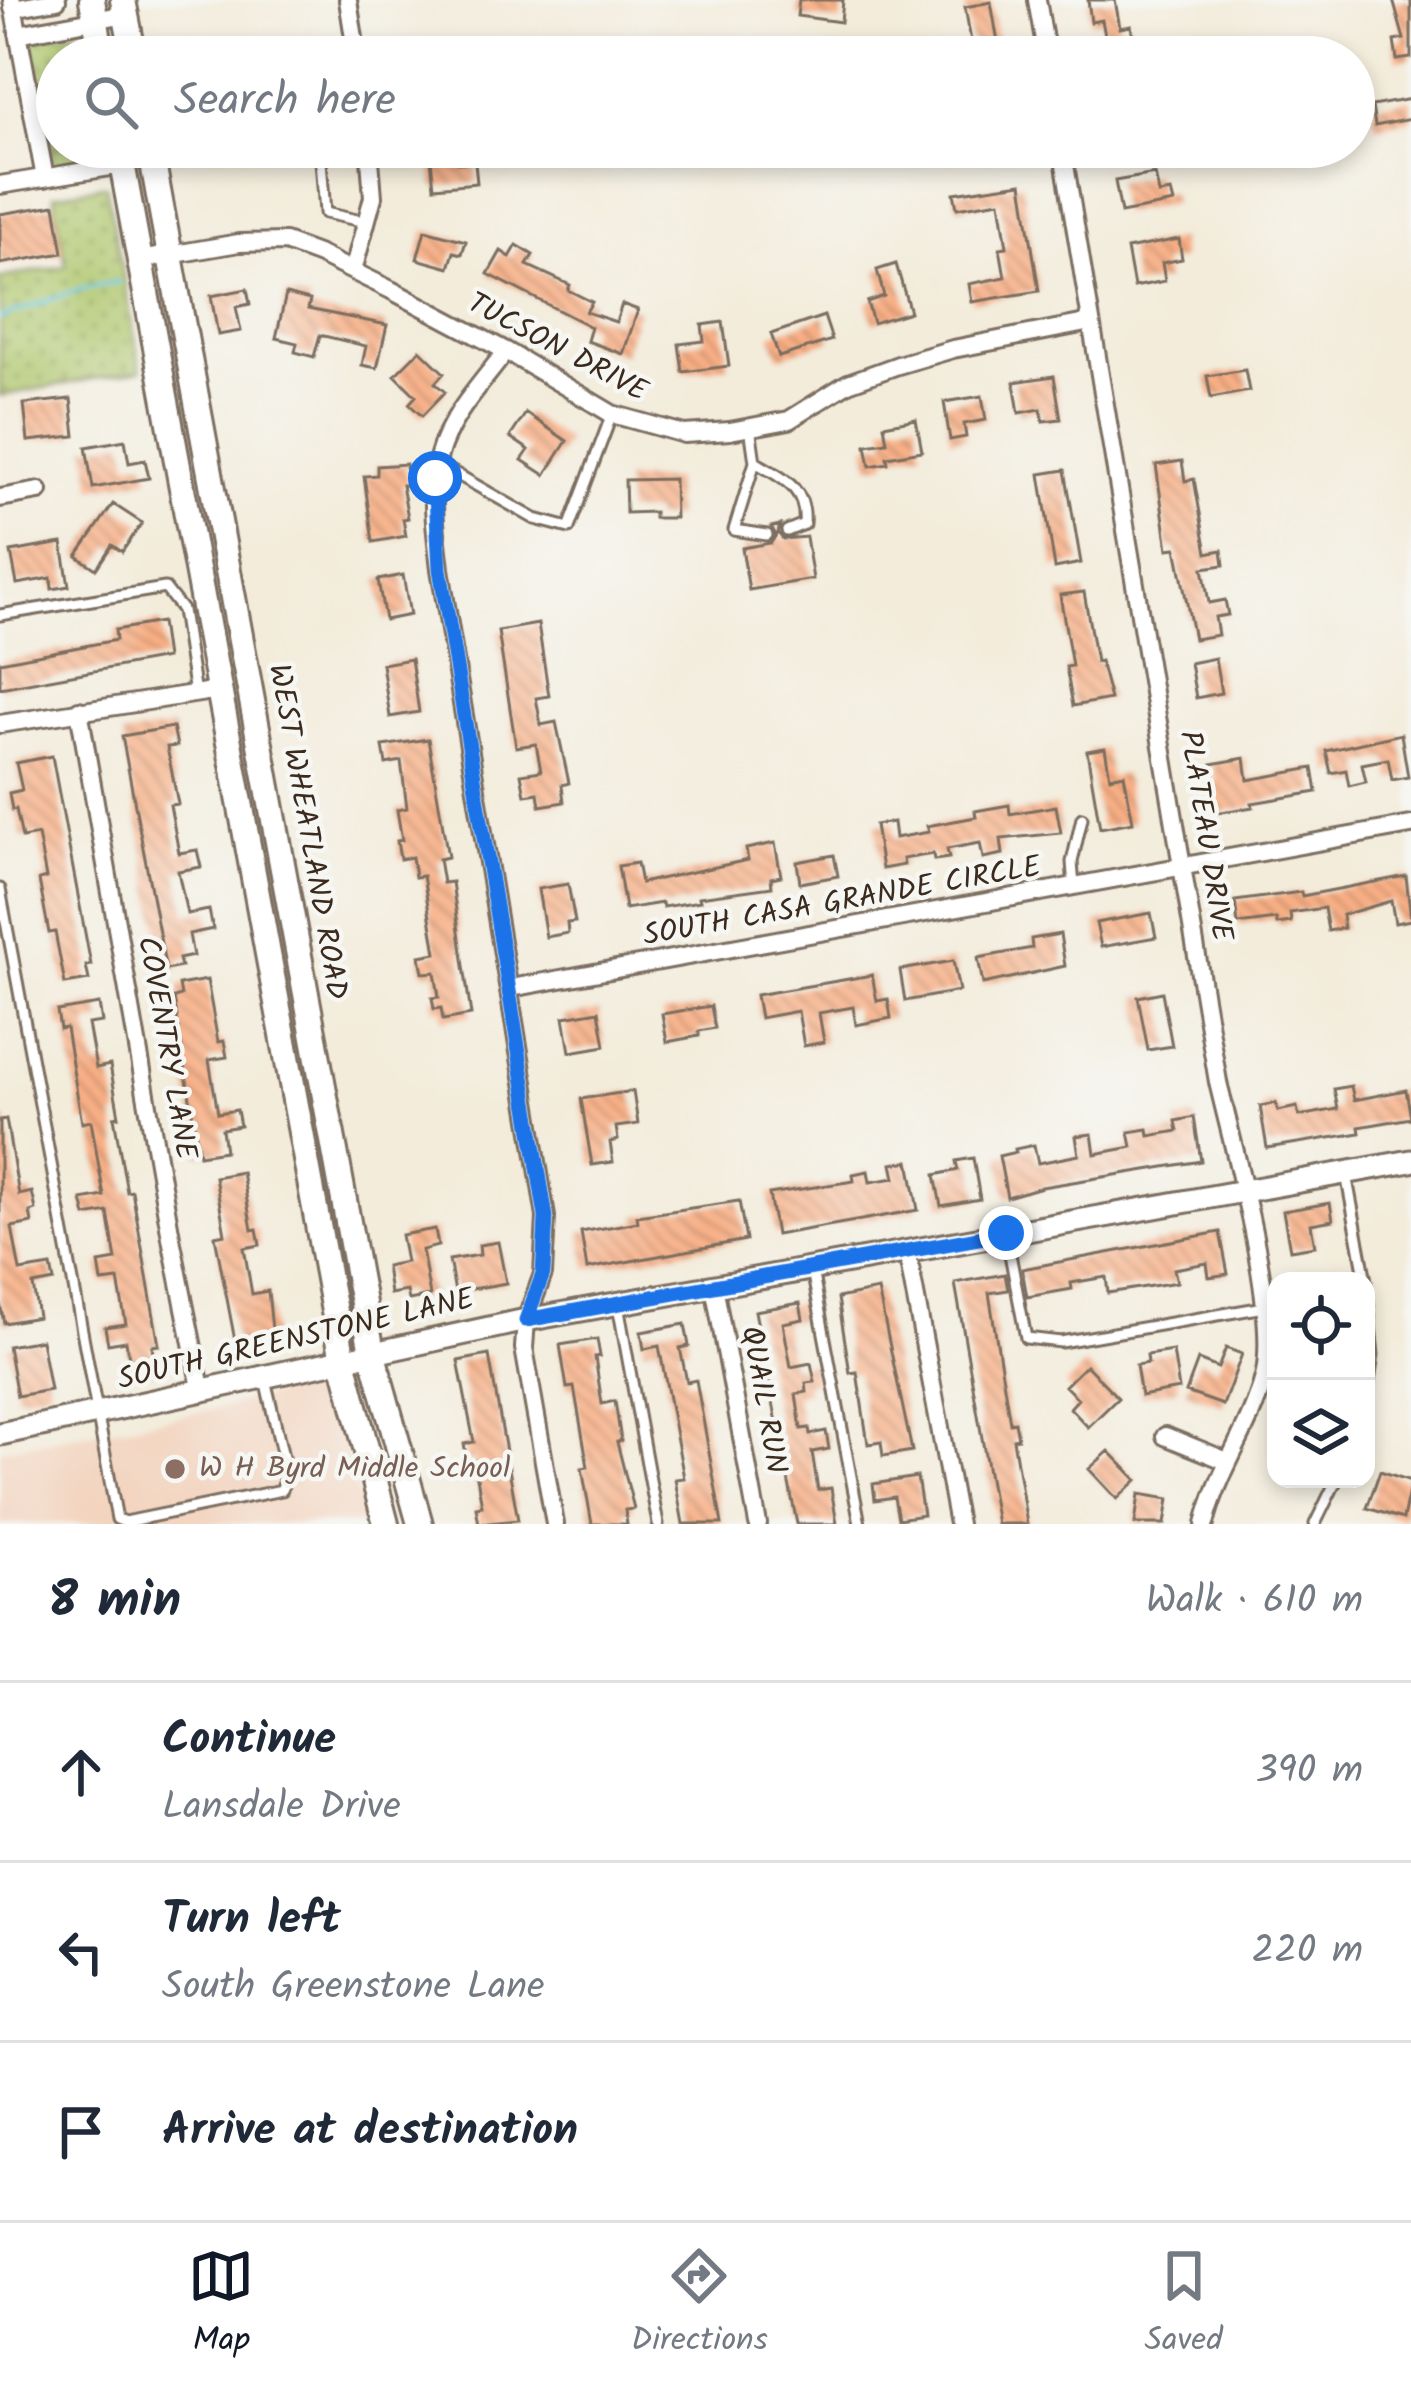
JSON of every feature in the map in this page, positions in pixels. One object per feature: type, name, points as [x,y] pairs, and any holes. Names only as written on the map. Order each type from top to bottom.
[{"type":"main road","name":"WEST WHEATLAND ROAD","points":[[122,168],[207,692],[343,1360],[386,1524]]},
{"type":"main road","name":"WEST WHEATLAND ROAD","points":[[154,168],[372,1352],[420,1524]]},
{"type":"main road","points":[[374,1483],[405,1474]]},
{"type":"street","points":[[36,130],[12,4],[57,0]]},
{"type":"street","points":[[348,0],[354,36]]},
{"type":"street","points":[[1037,0],[1043,36]]},
{"type":"street","points":[[18,34],[93,10],[125,7]]},
{"type":"street","points":[[43,168],[45,178]]},
{"type":"street","points":[[0,185],[79,168]]},
{"type":"street","points":[[352,271],[373,196],[371,168]]},
{"type":"street","name":"PLATEAU DRIVE","points":[[1065,168],[1218,1082],[1244,1192],[1268,1343],[1264,1376],[1205,1524]]},
{"type":"street","name":"TUCSON DRIVE","points":[[140,260],[239,243],[285,242],[352,271],[506,351],[612,414],[684,434],[789,420],[848,383],[916,360],[1091,322]]},
{"type":"street","points":[[506,351],[440,451],[434,506],[440,569],[546,1217],[543,1274],[526,1320],[524,1348],[555,1524]]},
{"type":"street","points":[[0,498],[39,491]]},
{"type":"street","points":[[0,724],[207,692]]},
{"type":"street","name":"COVENTRY LANE","points":[[79,710],[202,1393]]},
{"type":"street","name":"SOUTH CASA GRANDE CIRCLE","points":[[511,988],[1411,825]]},
{"type":"street","name":"SOUTH GREENSTONE LANE","points":[[0,1434],[526,1320],[1411,1161]]},
{"type":"street","points":[[907,1252],[958,1524]]},
{"type":"street","name":"QUAIL RUN","points":[[714,1286],[758,1524]]},
{"type":"street","points":[[1165,1436],[1227,1461]]},
{"type":"lane","points":[[322,168],[325,213],[366,222]]},
{"type":"lane","points":[[437,463],[535,519],[569,528],[612,414]]},
{"type":"lane","points":[[750,427],[755,462],[734,530],[767,535]]},
{"type":"lane","points":[[755,462],[800,490],[806,505],[804,524],[787,531]]},
{"type":"lane","points":[[0,615],[165,588],[182,610],[207,692]]},
{"type":"lane","points":[[1074,888],[1072,862],[1082,818]]},
{"type":"lane","points":[[0,889],[117,1519],[125,1522],[282,1490],[286,1470],[265,1378]]},
{"type":"lane","points":[[1346,1174],[1364,1272]]},
{"type":"lane","points":[[1006,1233],[1026,1338],[1061,1342],[1264,1306]]},
{"type":"lane","points":[[812,1268],[860,1524]]},
{"type":"lane","points":[[617,1304],[658,1524]]},
{"type":"lane","points":[[1316,1524],[1333,1488]]},
{"type":"shaded area","name":"W H Byrd Middle School","points":[[327,1383],[366,1524],[0,1524],[0,1450]]},
{"type":"green space","points":[[106,185],[141,370],[0,396],[0,278],[66,266],[54,195]]},
{"type":"building","points":[[799,0],[843,0],[841,22],[797,16]]},
{"type":"building","points":[[1088,0],[1115,0],[1120,28],[1131,26],[1133,36],[1105,36],[1102,20],[1091,22]]},
{"type":"building","points":[[1393,0],[1411,0],[1411,58],[1397,60],[1394,41],[1404,39]]},
{"type":"building","points":[[991,2],[997,36],[970,36],[965,7]]},
{"type":"building","points":[[1411,99],[1411,119],[1375,126],[1375,105]]},
{"type":"building","points":[[432,168],[476,168],[477,183],[434,187]]},
{"type":"building","points":[[1155,174],[1159,194],[1171,192],[1174,203],[1121,213],[1115,181]]},
{"type":"building","points":[[1022,183],[1039,291],[972,302],[969,284],[1005,277],[1000,248],[1007,247],[1000,201],[957,208],[954,193]]},
{"type":"building","points":[[55,205],[63,253],[0,264],[0,214]]},
{"type":"building","points":[[425,230],[466,241],[462,254],[454,252],[449,268],[417,259]]},
{"type":"building","points":[[1179,239],[1182,259],[1162,263],[1165,281],[1134,287],[1127,249]]},
{"type":"building","points":[[517,245],[533,255],[527,265],[570,285],[568,290],[592,302],[586,312],[616,322],[622,304],[638,310],[623,354],[587,341],[591,327],[488,274],[501,251],[510,257]]},
{"type":"building","points":[[896,264],[910,312],[873,323],[867,302],[884,296],[877,270]]},
{"type":"building","points":[[247,289],[250,304],[236,307],[241,331],[218,335],[211,296]]},
{"type":"building","points":[[286,294],[310,300],[308,309],[387,325],[377,368],[362,365],[366,346],[320,335],[314,357],[295,352],[297,343],[276,338]]},
{"type":"building","points":[[824,316],[832,340],[779,357],[771,334]]},
{"type":"building","points":[[723,322],[729,366],[683,372],[679,344],[704,341],[702,325]]},
{"type":"building","points":[[420,350],[444,373],[435,383],[445,392],[422,416],[409,404],[416,396],[395,375]]},
{"type":"building","points":[[1245,370],[1249,391],[1211,398],[1207,376]]},
{"type":"building","points":[[1054,376],[1061,419],[1043,421],[1041,409],[1019,413],[1014,382]]},
{"type":"building","points":[[982,396],[986,420],[964,424],[966,437],[950,440],[944,402]]},
{"type":"building","points":[[71,399],[75,436],[28,441],[24,404]]},
{"type":"building","points":[[526,413],[567,441],[545,475],[522,460],[529,450],[510,437]]},
{"type":"building","points":[[916,419],[922,451],[887,457],[888,463],[870,466],[866,445],[887,442],[884,425]]},
{"type":"building","points":[[125,440],[129,463],[145,460],[149,478],[93,488],[86,447]]},
{"type":"building","points":[[1182,461],[1185,481],[1194,479],[1207,553],[1222,550],[1224,565],[1203,568],[1209,603],[1225,600],[1228,615],[1215,617],[1218,635],[1194,639],[1176,548],[1168,549],[1156,465]]},
{"type":"building","points":[[406,464],[407,485],[402,485],[406,536],[373,542],[364,476],[377,475],[377,466]]},
{"type":"building","points":[[1065,470],[1081,563],[1055,568],[1040,474]]},
{"type":"building","points":[[674,479],[675,518],[654,518],[654,512],[626,513],[625,480]]},
{"type":"building","points":[[113,504],[142,523],[122,552],[112,545],[96,569],[77,556]]},
{"type":"building","points":[[780,525],[778,533],[783,539],[806,537],[813,579],[749,590],[742,548],[771,543],[776,535],[771,527]]},
{"type":"building","points":[[62,543],[69,586],[52,589],[51,578],[17,584],[11,552]]},
{"type":"building","points":[[403,575],[410,615],[385,620],[378,580]]},
{"type":"building","points":[[1084,592],[1096,662],[1100,661],[1110,699],[1073,706],[1066,667],[1072,666],[1060,595]]},
{"type":"building","points":[[161,622],[166,658],[0,688],[0,662],[116,640],[115,630]]},
{"type":"building","points":[[538,624],[549,696],[536,698],[541,725],[556,722],[569,783],[562,785],[564,802],[540,806],[538,793],[525,795],[521,774],[541,771],[536,744],[516,747],[498,631]]},
{"type":"building","points":[[1215,658],[1221,693],[1196,698],[1190,663]]},
{"type":"building","points":[[411,659],[419,712],[390,717],[382,664]]},
{"type":"building","points":[[173,727],[177,746],[167,747],[178,804],[170,805],[179,853],[197,850],[201,867],[178,871],[187,914],[209,910],[213,929],[189,934],[193,956],[179,959],[181,967],[166,970],[122,736]]},
{"type":"building","points":[[1401,734],[1408,777],[1392,780],[1388,759],[1362,764],[1366,782],[1349,786],[1346,770],[1331,773],[1326,751]]},
{"type":"building","points":[[428,739],[448,857],[439,859],[443,883],[452,882],[471,1015],[443,1020],[432,998],[439,997],[435,972],[423,973],[420,956],[436,953],[423,876],[415,877],[412,857],[400,859],[397,841],[402,840],[397,810],[407,808],[401,761],[386,764],[383,746]]},
{"type":"building","points":[[1105,748],[1110,777],[1124,774],[1133,822],[1100,828],[1087,751]]},
{"type":"building","points":[[52,756],[91,965],[86,966],[89,980],[65,984],[39,880],[46,878],[38,835],[22,838],[9,793],[22,790],[16,763]]},
{"type":"building","points":[[1245,758],[1248,780],[1313,768],[1317,792],[1215,813],[1212,764]]},
{"type":"building","points":[[1009,805],[1010,814],[1056,806],[1061,833],[1001,839],[1003,854],[983,858],[980,843],[947,849],[949,858],[934,860],[933,854],[903,859],[904,865],[882,869],[875,825],[893,822],[895,838],[976,817],[975,811]]},
{"type":"building","points":[[775,843],[781,876],[771,878],[772,887],[663,907],[662,903],[625,909],[618,866],[637,863],[641,883],[748,860],[746,849]]},
{"type":"building","points":[[834,855],[838,876],[800,883],[797,862]]},
{"type":"building","points":[[1406,876],[1411,920],[1395,923],[1391,901],[1342,915],[1344,928],[1328,931],[1324,908],[1290,913],[1291,922],[1238,924],[1235,901],[1301,892],[1302,896]]},
{"type":"building","points":[[568,884],[575,922],[567,923],[568,933],[546,937],[538,889]]},
{"type":"building","points":[[1151,913],[1156,937],[1101,947],[1096,923]]},
{"type":"building","points":[[1060,934],[1065,966],[983,984],[978,958],[1032,948],[1031,939]]},
{"type":"building","points":[[953,961],[959,991],[905,1001],[900,970]]},
{"type":"building","points":[[872,975],[877,1001],[888,999],[891,1018],[856,1025],[853,1007],[819,1013],[824,1042],[804,1046],[798,1011],[760,1018],[756,995]]},
{"type":"building","points":[[207,980],[218,1042],[224,1041],[227,1057],[209,1060],[218,1113],[237,1110],[240,1126],[222,1129],[225,1151],[199,1155],[174,998],[181,996],[179,985]]},
{"type":"building","points":[[1162,992],[1172,1046],[1148,1050],[1138,997]]},
{"type":"building","points":[[99,1004],[102,1022],[88,1024],[96,1068],[110,1065],[127,1192],[132,1191],[159,1345],[152,1346],[156,1371],[132,1375],[126,1341],[108,1344],[105,1327],[126,1324],[118,1280],[102,1282],[99,1263],[116,1260],[108,1212],[86,1216],[82,1200],[104,1196],[91,1121],[82,1123],[66,1028],[60,1029],[57,1011]]},
{"type":"building","points":[[711,1006],[715,1028],[667,1042],[662,1014]]},
{"type":"building","points":[[599,1011],[605,1046],[570,1052],[564,1017]]},
{"type":"building","points":[[1351,1086],[1354,1100],[1406,1090],[1411,1118],[1359,1127],[1360,1133],[1267,1148],[1260,1106],[1276,1103],[1278,1111],[1297,1107],[1299,1116],[1338,1109],[1334,1089]]},
{"type":"building","points":[[633,1091],[638,1124],[616,1127],[618,1140],[610,1142],[613,1162],[592,1165],[581,1099]]},
{"type":"building","points":[[1194,1117],[1201,1161],[1007,1197],[999,1156],[1015,1149],[1034,1145],[1038,1163],[1079,1155],[1076,1136],[1092,1134],[1095,1154],[1132,1147],[1129,1132],[1148,1129],[1149,1136],[1178,1131],[1176,1121]]},
{"type":"building","points":[[6,1119],[19,1195],[32,1192],[36,1210],[30,1212],[32,1223],[12,1227],[20,1271],[51,1266],[54,1281],[33,1285],[38,1317],[4,1323],[0,1303],[0,1120]]},
{"type":"building","points":[[973,1158],[980,1199],[941,1206],[935,1175],[958,1170],[956,1161]]},
{"type":"building","points":[[909,1161],[918,1210],[776,1235],[769,1194],[854,1181],[853,1174],[868,1171],[870,1182],[895,1178],[892,1164]]},
{"type":"building","points":[[242,1172],[252,1230],[257,1229],[260,1245],[244,1248],[252,1294],[268,1291],[273,1339],[236,1346],[215,1236],[225,1234],[215,1177]]},
{"type":"building","points":[[739,1201],[746,1240],[587,1269],[581,1232],[638,1222],[637,1216]]},
{"type":"building","points":[[1330,1203],[1333,1220],[1311,1224],[1315,1246],[1290,1250],[1283,1211]]},
{"type":"building","points":[[435,1229],[438,1246],[422,1250],[430,1296],[409,1300],[407,1291],[390,1294],[386,1266],[406,1262],[401,1235]]},
{"type":"building","points":[[1220,1232],[1228,1274],[1209,1277],[1207,1263],[1174,1269],[1177,1282],[1108,1293],[1106,1277],[1027,1297],[1022,1269]]},
{"type":"building","points":[[498,1242],[506,1283],[455,1292],[449,1260],[480,1255],[479,1245]]},
{"type":"building","points":[[1005,1274],[1008,1290],[989,1293],[1010,1423],[1015,1422],[1018,1438],[1013,1439],[1027,1524],[997,1524],[955,1283]]},
{"type":"building","points":[[878,1290],[912,1451],[883,1456],[881,1442],[868,1444],[857,1372],[850,1373],[838,1298]]},
{"type":"building","points":[[800,1303],[803,1319],[783,1323],[791,1367],[811,1363],[815,1382],[806,1383],[807,1392],[796,1394],[801,1429],[809,1428],[810,1434],[826,1431],[829,1449],[812,1452],[818,1490],[831,1488],[837,1524],[797,1524],[755,1311]]},
{"type":"building","points":[[685,1324],[689,1346],[680,1348],[687,1382],[696,1380],[722,1524],[683,1524],[675,1479],[684,1478],[659,1346],[644,1349],[641,1332]]},
{"type":"building","points":[[597,1339],[602,1404],[615,1401],[621,1441],[617,1442],[634,1509],[625,1510],[627,1524],[592,1524],[574,1387],[567,1388],[560,1345]]},
{"type":"building","points":[[41,1340],[50,1390],[17,1396],[8,1346]]},
{"type":"building","points":[[1226,1348],[1242,1354],[1223,1405],[1186,1392],[1198,1360],[1218,1368]]},
{"type":"building","points":[[1173,1351],[1179,1389],[1141,1396],[1136,1365],[1148,1363],[1147,1355]]},
{"type":"building","points":[[489,1355],[518,1520],[479,1524],[476,1507],[482,1506],[474,1460],[467,1462],[464,1444],[474,1442],[458,1361]]},
{"type":"building","points":[[1086,1365],[1118,1398],[1088,1427],[1070,1408],[1078,1399],[1065,1386]]},
{"type":"building","points":[[1109,1451],[1137,1480],[1117,1499],[1089,1469]]},
{"type":"building","points":[[1380,1471],[1411,1481],[1403,1519],[1367,1508]]},
{"type":"building","points":[[917,1477],[923,1515],[898,1519],[894,1497],[875,1500],[873,1484]]},
{"type":"building","points":[[1139,1494],[1169,1499],[1165,1524],[1135,1524]]},
{"type":"waterway","points":[[0,318],[80,289],[118,282]]},
{"type":"place","name":"W H Byrd Middle School","points":[[175,1469]]},
{"type":"route","points":[[435,478],[440,569],[546,1217],[543,1274],[526,1320],[1006,1233]]}]
